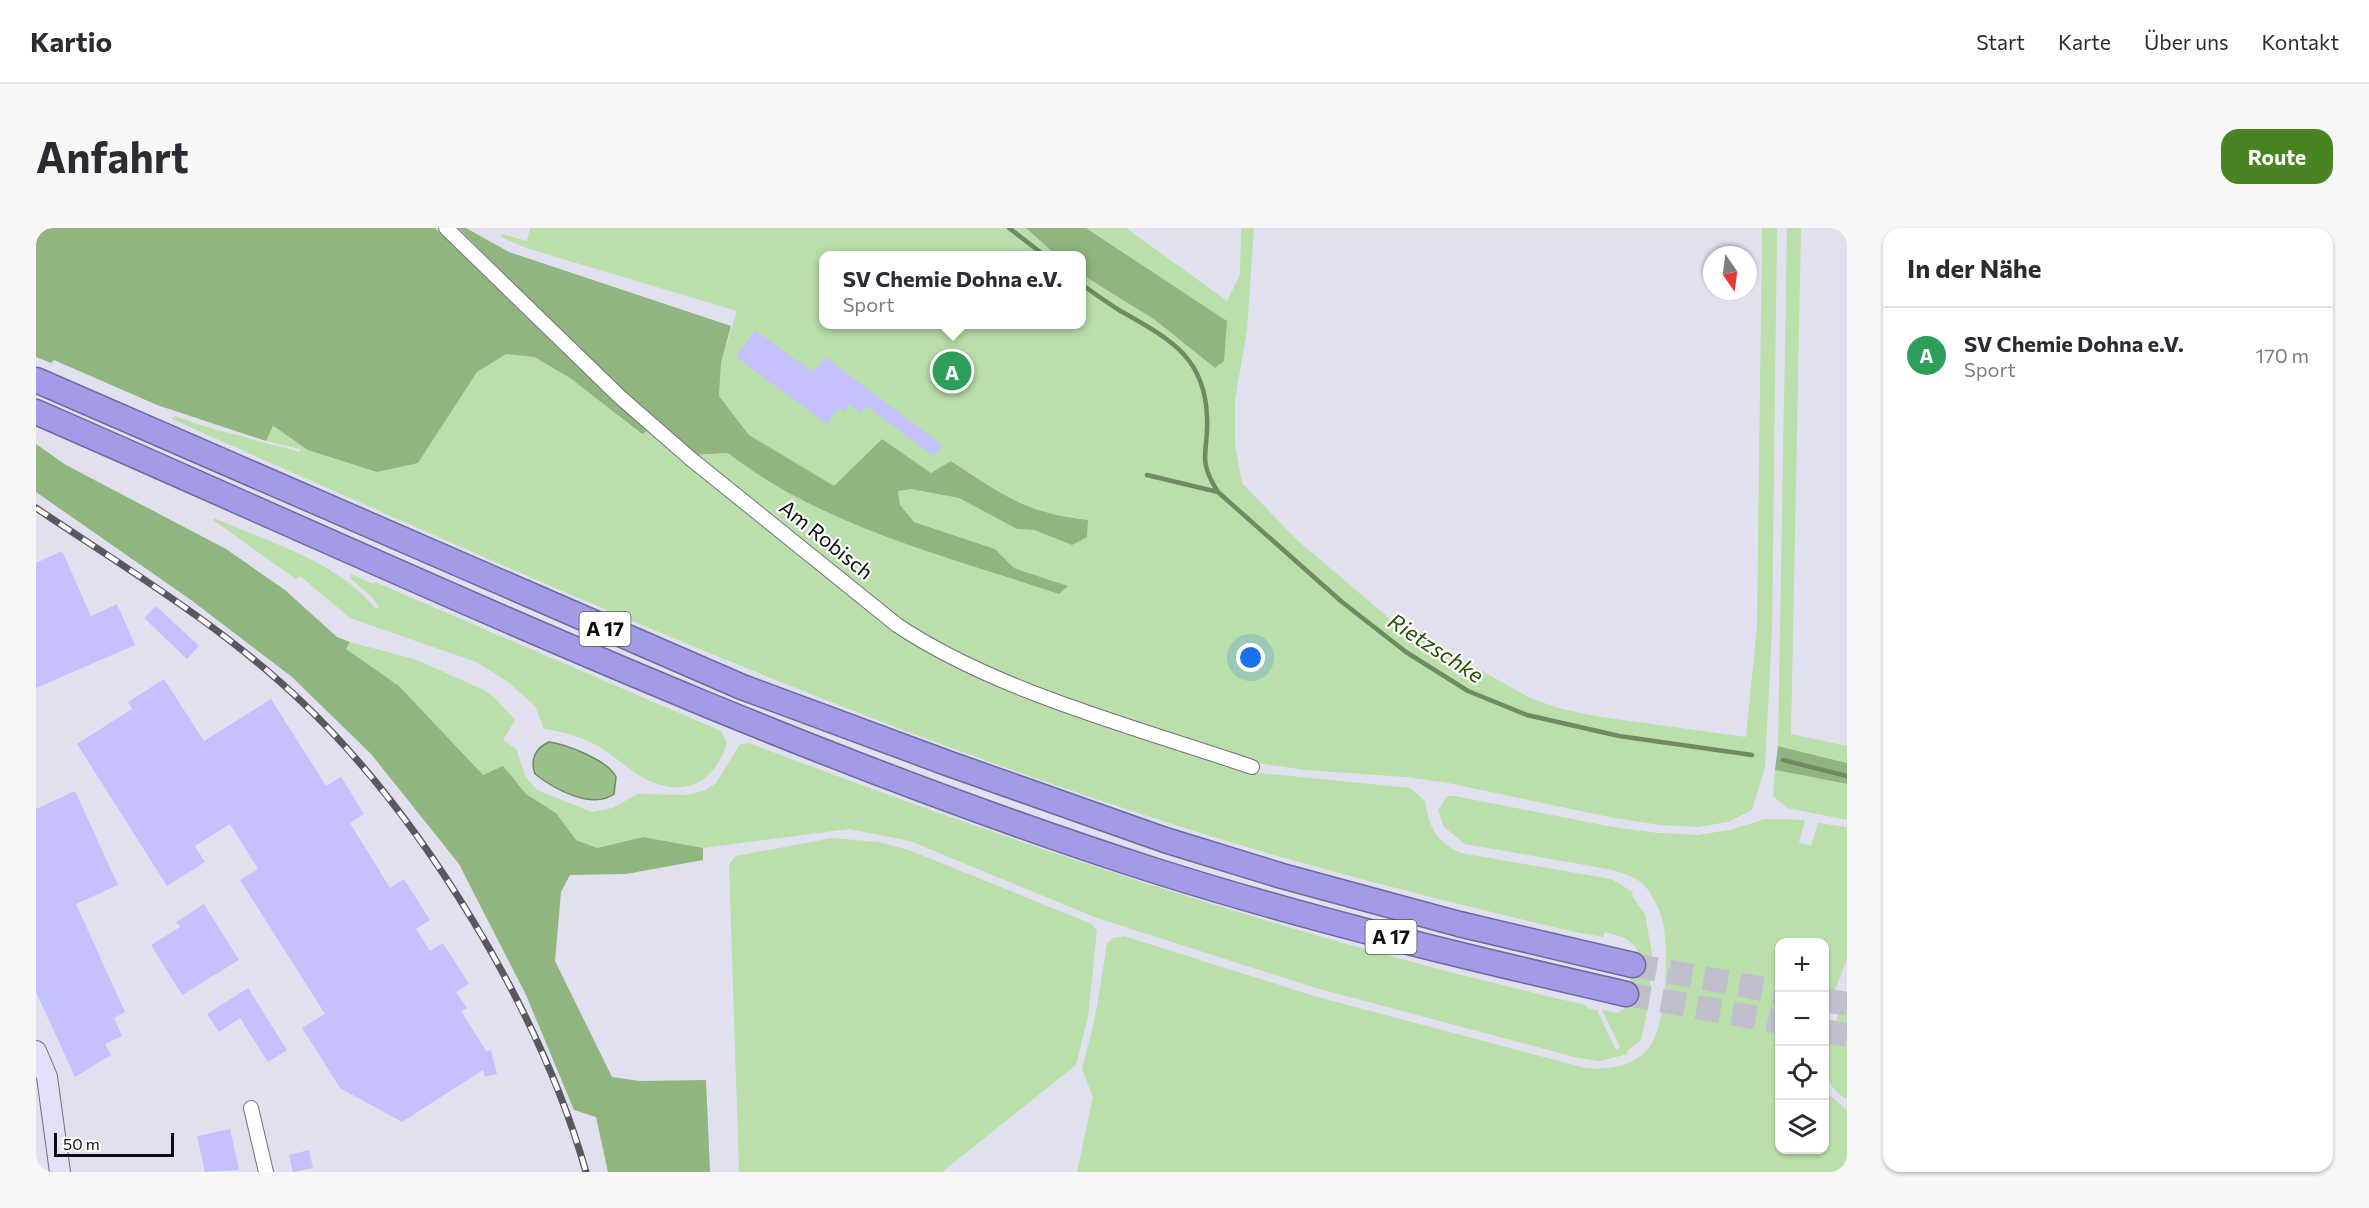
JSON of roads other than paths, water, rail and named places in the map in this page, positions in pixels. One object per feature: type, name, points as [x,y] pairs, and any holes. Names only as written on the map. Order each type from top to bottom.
[{"type":"highway","name":"A 17","points":[[46,384],[732,682],[947,763],[1166,840],[1282,876],[1459,924],[1633,965]]},
{"type":"highway","name":"A 17","points":[[36,412],[745,719],[978,808],[1157,871],[1298,912],[1457,955],[1626,994]]},
{"type":"main road","points":[[36,1051],[47,1077],[60,1172]]},
{"type":"street","name":"Am Robisch","points":[[446,228],[620,397],[691,459],[905,630],[930,647],[1048,697],[1252,767]]},
{"type":"street","points":[[251,1108],[266,1172]]},
{"type":"waterway","points":[[1009,228],[1039,251]]},
{"type":"waterway","points":[[1086,287],[1167,340],[1191,363],[1205,396],[1207,417],[1205,463],[1218,492]]},
{"type":"waterway","name":"Rietzschke","points":[[1147,475],[1218,492],[1342,602],[1406,652],[1468,691],[1527,715],[1619,736],[1752,755]]},
{"type":"waterway","name":"Rietzschke","points":[[1783,760],[1847,776]]},
{"type":"tunnel","points":[[1633,965],[1775,991]]},
{"type":"tunnel","points":[[1626,994],[1775,1021]]},
{"type":"tunnel","points":[[1829,1001],[1847,1004]]},
{"type":"tunnel","points":[[1829,1032],[1847,1035]]},
{"type":"railway","points":[[36,508],[174,600],[273,675],[348,750],[392,802],[434,860],[473,920],[508,983],[566,1110],[586,1172]]},
{"type":"place","name":"SV Chemie Dohna e.V.","points":[[952,371]]}]
